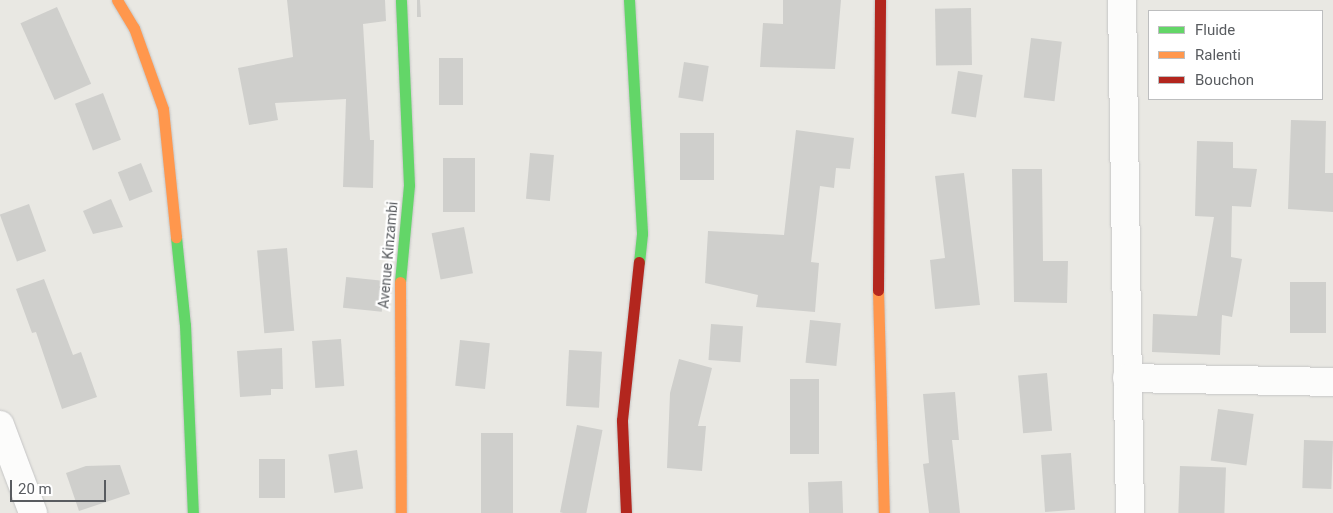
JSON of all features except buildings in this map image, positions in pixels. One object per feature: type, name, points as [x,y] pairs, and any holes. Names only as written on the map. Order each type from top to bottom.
[{"type":"street","points":[[117,0],[134,28],[163,109],[185,325],[193,513]]},
{"type":"street","name":"Avenue Kinzambi","points":[[401,0],[409,185],[398,310],[402,513]]},
{"type":"street","points":[[626,513],[622,420],[642,234],[629,0]]},
{"type":"street","points":[[880,0],[878,380],[884,513]]},
{"type":"street","points":[[1122,0],[1126,378],[1130,513]]},
{"type":"street","points":[[1126,378],[1333,382]]},
{"type":"street","points":[[0,425],[4,454],[33,513]]},
{"type":"traffic: fast","points":[[400,282],[409,185],[401,0]]},
{"type":"traffic: fast","points":[[629,0],[642,234],[639,262]]},
{"type":"traffic: fast","points":[[176,237],[185,325],[193,513]]},
{"type":"traffic: slow","points":[[117,0],[134,28],[163,109],[176,237]]},
{"type":"traffic: slow","points":[[400,282],[401,513]]},
{"type":"traffic: slow","points":[[878,290],[884,513]]},
{"type":"traffic: jam","points":[[878,290],[880,0]]},
{"type":"traffic: jam","points":[[626,513],[622,420],[639,262]]}]
